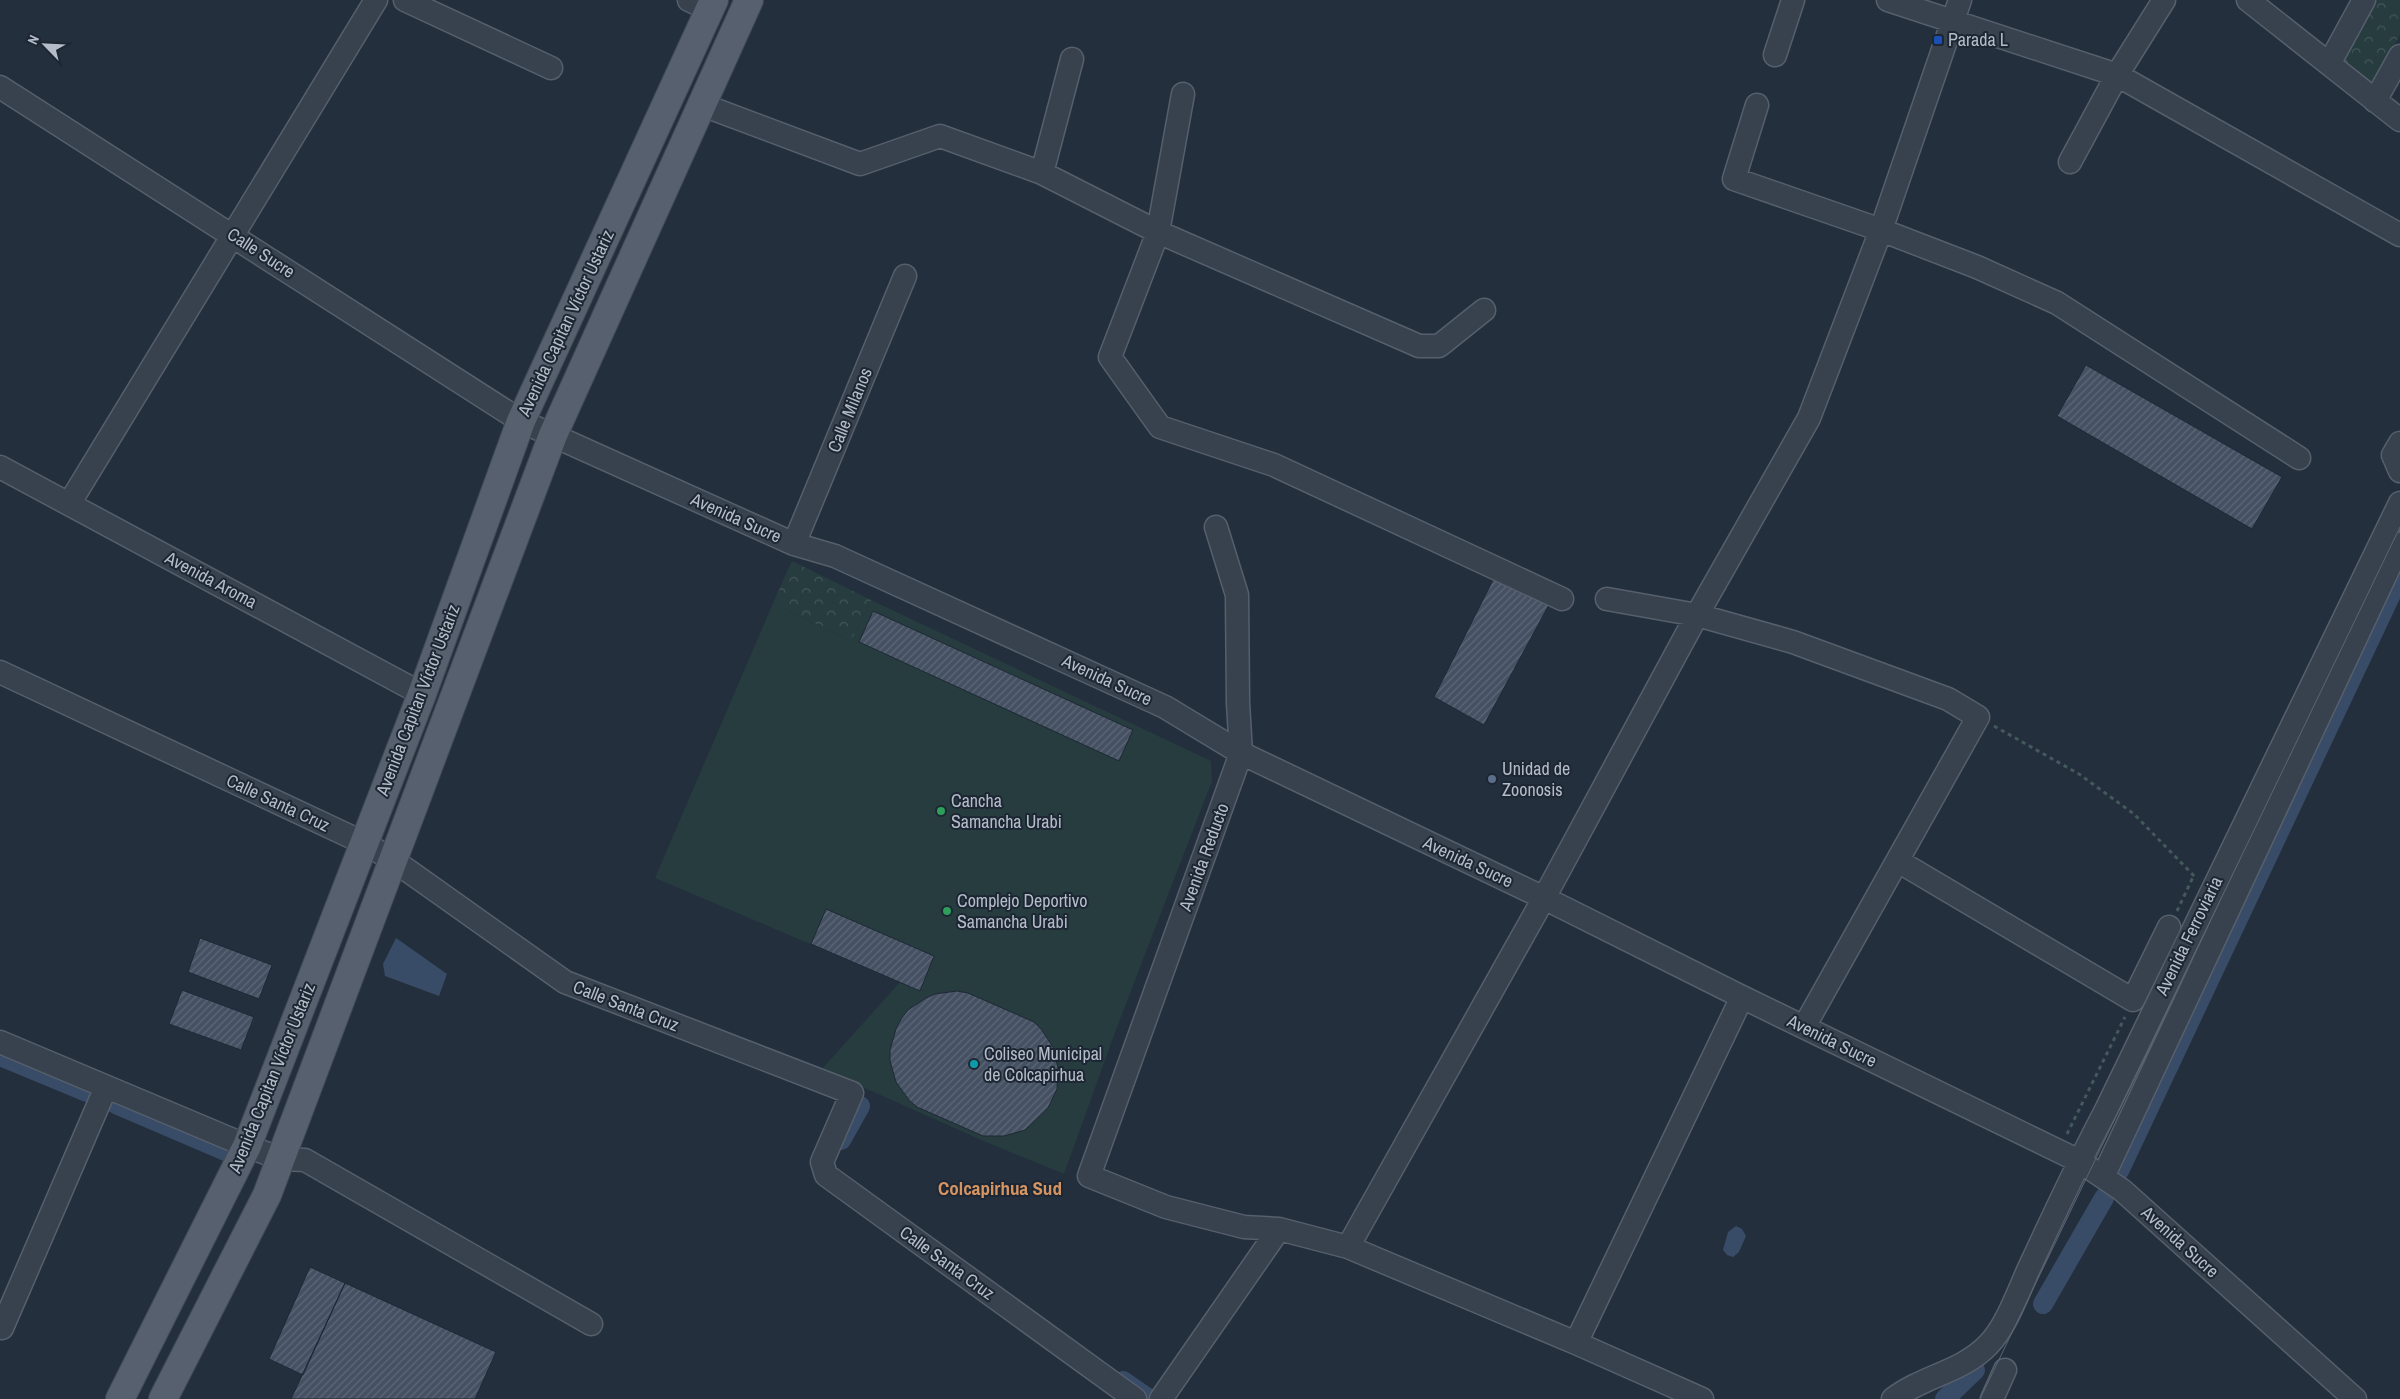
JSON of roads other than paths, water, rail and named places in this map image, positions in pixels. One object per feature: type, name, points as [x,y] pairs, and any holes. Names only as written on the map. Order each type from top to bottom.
[{"type":"main road","name":"Avenida Capitan Víctor Ustariz","points":[[163,1399],[267,1195],[554,435],[700,104],[749,0]]},
{"type":"main road","name":"Avenida Capitan Víctor Ustariz","points":[[120,1399],[247,1146],[422,694],[521,421],[704,3]]},
{"type":"street","points":[[69,504],[376,0]]},
{"type":"street","points":[[405,0],[550,68]]},
{"type":"street","points":[[1776,55],[1793,0]]},
{"type":"street","points":[[1888,0],[1957,10],[2117,76],[2400,235]]},
{"type":"street","points":[[2070,162],[2117,76],[2164,0]]},
{"type":"street","points":[[2248,0],[2400,120]]},
{"type":"street","points":[[2329,64],[2364,0]]},
{"type":"street","points":[[1348,1247],[1544,898],[1697,615],[1809,418],[1881,230],[1957,10]]},
{"type":"street","points":[[2376,101],[2400,56]]},
{"type":"street","points":[[1042,173],[1072,59]]},
{"type":"street","name":"Calle Sucre","points":[[0,87],[521,421]]},
{"type":"street","points":[[1184,94],[1158,232],[1110,357],[1160,427],[1274,465],[1562,599]]},
{"type":"street","points":[[700,104],[860,164],[940,136],[1042,173],[1158,232],[1419,346],[1438,346],[1484,310]]},
{"type":"street","points":[[1757,105],[1734,179],[1881,230],[1978,267],[2057,303],[2299,458]]},
{"type":"street","name":"Calle Milanos","points":[[794,544],[905,276]]},
{"type":"street","name":"Avenida Sucre","points":[[521,421],[794,544],[835,556],[1165,707],[1241,753],[1544,898],[1804,1028],[2079,1161],[2122,1190],[2355,1399]]},
{"type":"street","points":[[2400,443],[2393,455],[2400,471]]},
{"type":"street","name":"Avenida Aroma","points":[[0,467],[422,694]]},
{"type":"street","name":"Avenida Ferroviaria","points":[[1893,1399],[1905,1389],[1969,1362],[1990,1344],[2007,1316],[2079,1161],[2106,1110],[2400,503]]},
{"type":"street","name":"Avenida Reducto","points":[[1216,527],[1237,595],[1238,703],[1241,753],[1089,1176],[1166,1207],[1244,1227],[1279,1230]]},
{"type":"street","name":"Avenida Ferroviaria","points":[[2103,1177],[2400,544]]},
{"type":"street","points":[[1607,599],[1697,615],[1793,642],[1948,699],[1978,717],[1804,1028]]},
{"type":"street","name":"Calle Santa Cruz","points":[[0,672],[364,843],[393,860],[565,982],[852,1093],[822,1162],[826,1175],[1135,1399]]},
{"type":"street","points":[[1898,861],[2133,1000],[2169,927]]},
{"type":"street","points":[[1576,1343],[1742,997]]},
{"type":"street","points":[[0,1042],[247,1146],[281,1159],[305,1160],[592,1324]]},
{"type":"street","points":[[2,1328],[106,1087]]},
{"type":"street","points":[[1161,1399],[1279,1230],[1348,1247],[1576,1343],[1702,1399]]},
{"type":"street","points":[[1992,1399],[2005,1370]]},
{"type":"water","points":[[396,938],[447,974],[439,996],[385,976],[383,964]]},
{"type":"water","points":[[1736,1226],[1742,1229],[1746,1236],[1739,1252],[1733,1257],[1727,1255],[1723,1250],[1728,1232]]},
{"type":"waterway","points":[[2119,1171],[2400,575]]},
{"type":"waterway","points":[[0,1056],[87,1092]]},
{"type":"waterway","points":[[116,1104],[228,1152]]},
{"type":"waterway","points":[[841,1140],[860,1106]]},
{"type":"waterway","points":[[2043,1304],[2104,1198]]},
{"type":"waterway","points":[[1945,1399],[1975,1370]]},
{"type":"waterway","points":[[1123,1381],[1149,1399]]},
{"type":"tram line","points":[[1980,1399],[2400,527]]},
{"type":"place","name":"Parada L","points":[[1938,40]]},
{"type":"place","name":"Unidad de Zoonosis","points":[[1492,779]]},
{"type":"place","name":"Cancha Samancha Urabi","points":[[941,811]]},
{"type":"place","name":"Complejo Deportivo Samancha Urabi","points":[[947,911]]},
{"type":"place","name":"Coliseo Municipal de Colcapirhua","points":[[974,1064]]},
{"type":"district","name":"Colcapirhua Sud","points":[[1000,1188]]}]
